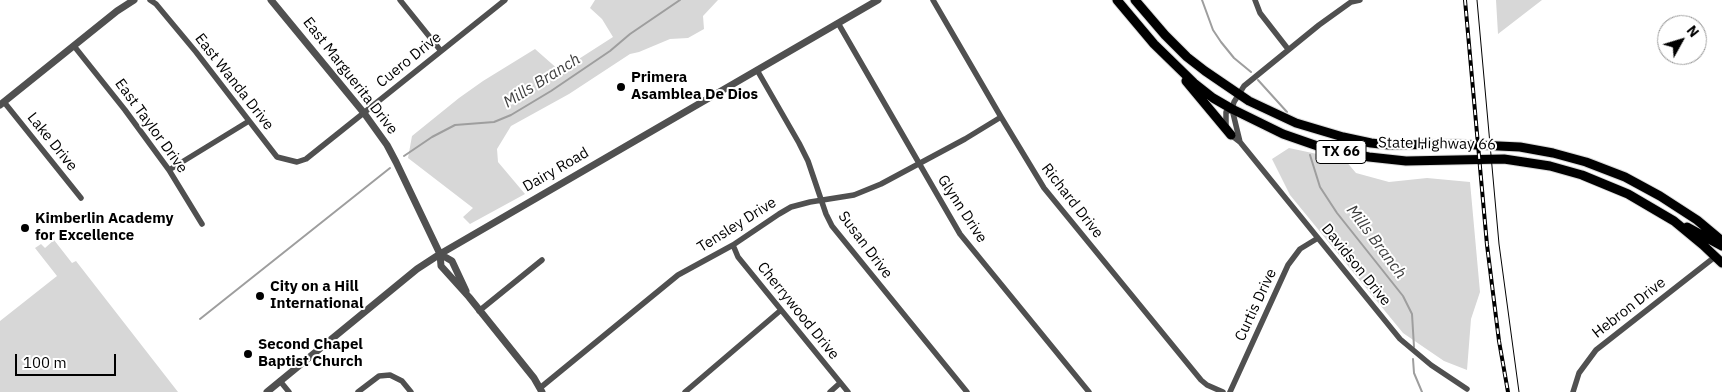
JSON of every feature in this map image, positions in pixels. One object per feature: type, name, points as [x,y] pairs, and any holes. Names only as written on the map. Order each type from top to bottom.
[{"type":"main road","name":"State Highway 66","points":[[1117,0],[1162,52],[1194,83],[1213,98],[1232,109],[1283,134],[1338,152],[1406,161],[1504,159],[1550,166],[1582,175],[1628,194],[1676,222],[1720,258]]},
{"type":"main road","name":"State Highway 66","points":[[1135,0],[1165,35],[1187,56],[1238,94],[1268,111],[1296,123],[1342,137],[1372,143],[1520,146],[1586,162],[1625,177],[1660,196],[1697,220],[1722,241]]},
{"type":"main road","points":[[1162,52],[1231,135]]},
{"type":"main road","points":[[1676,222],[1692,228],[1722,246]]},
{"type":"street","points":[[2,103],[134,0]]},
{"type":"street","name":"East Wanda Drive","points":[[150,0],[168,18],[277,157],[297,162],[306,159]]},
{"type":"street","name":"East Marguerita Drive","points":[[271,0],[364,113],[396,162],[440,254],[441,266],[469,296]]},
{"type":"street","points":[[400,0],[441,50]]},
{"type":"street","name":"Cuero Drive","points":[[306,159],[504,0]]},
{"type":"street","name":"Dairy Road","points":[[267,392],[417,269],[440,254],[878,0]]},
{"type":"street","name":"Richard Drive","points":[[933,0],[1029,164],[1050,196],[1201,380],[1222,392]]},
{"type":"street","points":[[1255,0],[1260,14],[1288,49]]},
{"type":"street","points":[[1231,135],[1226,126],[1226,112],[1232,109],[1238,94],[1244,86],[1288,49],[1351,2],[1360,0]]},
{"type":"street","name":"Glynn Drive","points":[[838,23],[960,234],[1089,392]]},
{"type":"street","name":"East Taylor Drive","points":[[74,46],[125,110],[169,170],[202,224]]},
{"type":"street","name":"Susan Drive","points":[[757,70],[808,161],[832,226],[967,392]]},
{"type":"street","name":"Lake Drive","points":[[2,103],[81,198]]},
{"type":"street","name":"Davidson Drive","points":[[1232,109],[1240,142]]},
{"type":"street","name":"Tensley Drive","points":[[541,390],[678,275],[732,245],[791,207],[854,195],[881,184],[1001,117]]},
{"type":"street","points":[[169,170],[249,121]]},
{"type":"street","name":"Davidson Drive","points":[[1231,135],[1240,142],[1400,339],[1431,365],[1467,389]]},
{"type":"street","name":"Curtis Drive","points":[[1230,392],[1288,265],[1300,249],[1318,238]]},
{"type":"street","name":"Cherrywood Drive","points":[[732,245],[738,257],[848,392]]},
{"type":"street","points":[[440,254],[452,261],[469,296],[479,311],[534,378],[541,390]]},
{"type":"street","name":"Hebron Drive","points":[[1573,392],[1579,373],[1596,350],[1720,258]]},
{"type":"street","points":[[479,311],[542,260]]},
{"type":"street","points":[[685,392],[781,310]]},
{"type":"street","points":[[358,392],[379,376],[390,375],[402,381],[411,392]]},
{"type":"street","points":[[280,381],[289,392]]},
{"type":"street","points":[[830,392],[840,383]]},
{"type":"shaded area","points":[[595,0],[718,0],[703,16],[704,29],[688,38],[670,39],[630,54],[569,94],[511,126],[497,149],[498,162],[525,194],[470,224],[463,217],[473,208],[408,158],[412,136],[483,81],[535,49],[560,71],[613,37],[602,19],[590,8]]},
{"type":"shaded area","points":[[1496,0],[1542,0],[1498,34]]},
{"type":"shaded area","points":[[1289,148],[1345,160],[1356,173],[1389,182],[1427,178],[1470,182],[1480,292],[1471,319],[1467,370],[1444,361],[1403,333],[1290,195],[1272,159]]},
{"type":"shaded area","points":[[54,240],[72,263],[76,261],[178,392],[0,392],[0,321],[57,276],[35,248],[41,244],[45,248]]},
{"type":"waterway","name":"Mills Branch","points":[[404,156],[432,137],[455,125],[494,122],[511,115],[551,91],[610,51],[630,34],[680,0]]},
{"type":"waterway","name":"Mills Branch","points":[[1202,0],[1213,30],[1221,42],[1234,58],[1251,72]]},
{"type":"waterway","name":"Mills Branch","points":[[1258,80],[1287,112]]},
{"type":"waterway","name":"Mills Branch","points":[[1310,155],[1320,187],[1337,213],[1403,296],[1412,314],[1414,347]]},
{"type":"waterway","name":"Mills Branch","points":[[200,319],[390,168]]},
{"type":"waterway","name":"Mills Branch","points":[[1413,359],[1414,373],[1422,392]]},
{"type":"tram line","points":[[1477,0],[1499,244],[1519,392]]},
{"type":"railway","points":[[1465,0],[1487,245],[1499,341],[1508,392]]},
{"type":"place","name":"Primera Asamblea De Dios","points":[[621,87]]},
{"type":"place","name":"Kimberlin Academy for Excellence","points":[[25,228]]},
{"type":"place","name":"City on a Hill International","points":[[260,296]]},
{"type":"place","name":"Second Chapel Baptist Church","points":[[248,354]]}]
